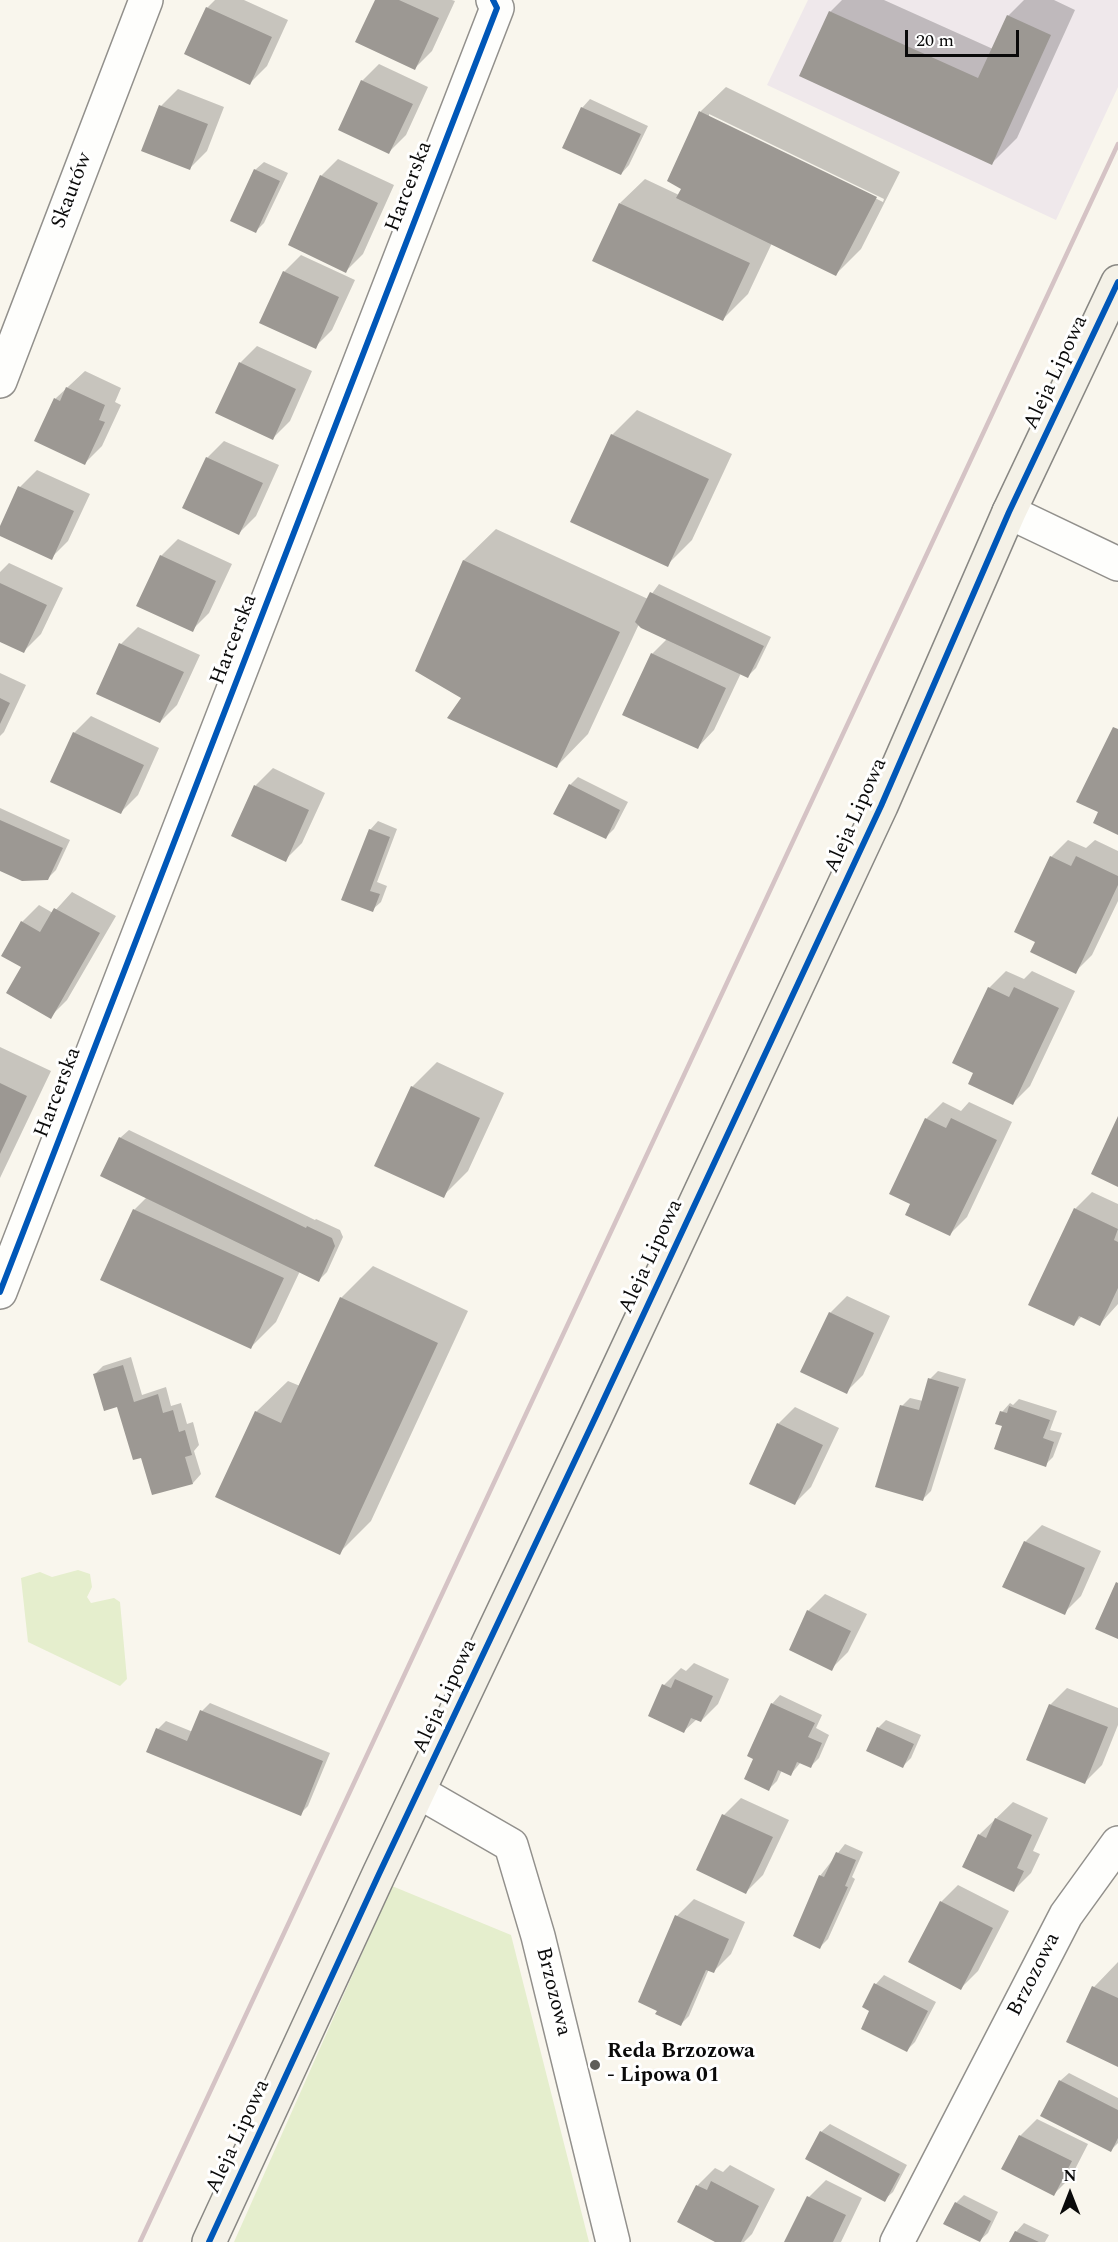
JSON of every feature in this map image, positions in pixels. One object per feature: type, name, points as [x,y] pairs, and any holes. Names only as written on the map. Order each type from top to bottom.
[{"type":"street","name":"Skautów","points":[[0,381],[146,0]]},
{"type":"street","name":"Harcerska","points":[[0,1292],[497,8],[493,0]]},
{"type":"street","name":"Aleja Lipowa","points":[[209,2242],[880,806],[1009,512],[1118,282]]},
{"type":"street","points":[[1009,512],[1118,564]]},
{"type":"street","name":"Brzozowa","points":[[419,1792],[511,1845],[538,1936],[613,2242]]},
{"type":"street","name":"Brzozowa","points":[[897,2242],[1066,1915],[1118,1843]]},
{"type":"shaded area","points":[[808,0],[1118,0],[1118,87],[1056,220],[767,85]]},
{"type":"green space","points":[[78,1570],[90,1574],[92,1587],[87,1597],[91,1603],[114,1598],[120,1602],[127,1679],[120,1686],[28,1642],[21,1578],[40,1572],[52,1577]]},
{"type":"green space","points":[[392,1886],[511,1935],[589,2242],[234,2242]]},
{"type":"building","points":[[375,0],[399,0],[439,18],[415,70],[355,42]]},
{"type":"building","points":[[206,7],[272,37],[250,85],[184,54]]},
{"type":"building","points":[[829,11],[978,78],[1007,15],[1051,35],[992,165],[799,76]]},
{"type":"building","points":[[361,80],[413,104],[389,154],[338,130]]},
{"type":"building","points":[[159,105],[208,124],[190,170],[141,151]]},
{"type":"building","points":[[581,107],[641,134],[621,175],[562,148]]},
{"type":"building","points":[[699,111],[877,197],[836,276],[676,198],[681,189],[667,181]]},
{"type":"building","points":[[254,169],[280,181],[256,233],[230,221]]},
{"type":"building","points":[[320,175],[378,203],[346,273],[288,245]]},
{"type":"building","points":[[619,203],[750,263],[723,321],[592,261]]},
{"type":"building","points":[[283,271],[339,297],[316,349],[259,323]]},
{"type":"building","points":[[239,362],[296,389],[273,440],[215,413]]},
{"type":"building","points":[[66,387],[105,405],[99,420],[105,422],[85,465],[34,441],[54,398],[60,401]]},
{"type":"building","points":[[611,434],[709,479],[668,567],[570,522]]},
{"type":"building","points":[[206,457],[263,483],[239,535],[182,508]]},
{"type":"building","points":[[18,486],[74,511],[52,560],[0,536],[0,526]]},
{"type":"building","points":[[160,555],[216,581],[193,632],[136,606]]},
{"type":"building","points":[[463,560],[620,632],[557,768],[447,718],[461,698],[415,671]]},
{"type":"building","points":[[0,583],[47,605],[24,653],[0,642]]},
{"type":"building","points":[[650,592],[764,646],[748,678],[641,628],[635,622]]},
{"type":"building","points":[[119,643],[184,672],[160,723],[96,694]]},
{"type":"building","points":[[651,653],[726,688],[698,749],[622,715]]},
{"type":"building","points":[[0,698],[10,703],[0,724]]},
{"type":"building","points":[[1113,727],[1118,729],[1118,835],[1093,823],[1098,812],[1076,802]]},
{"type":"building","points":[[73,732],[144,765],[121,814],[50,782]]},
{"type":"building","points":[[569,784],[620,810],[606,839],[553,814]]},
{"type":"building","points":[[254,785],[309,810],[286,862],[231,836]]},
{"type":"building","points":[[0,820],[63,848],[48,880],[22,881],[0,871]]},
{"type":"building","points":[[369,829],[390,837],[370,891],[380,894],[373,912],[341,900]]},
{"type":"building","points":[[1050,856],[1071,866],[1076,856],[1118,876],[1118,885],[1076,974],[1030,952],[1035,942],[1014,932]]},
{"type":"building","points":[[54,908],[100,933],[51,1019],[6,993],[21,967],[1,956],[21,921],[40,932]]},
{"type":"building","points":[[988,987],[1009,997],[1014,987],[1059,1008],[1013,1105],[968,1084],[973,1073],[952,1063]]},
{"type":"building","points":[[0,1083],[27,1096],[0,1154]]},
{"type":"building","points":[[411,1086],[480,1118],[444,1198],[374,1166]]},
{"type":"building","points":[[1118,1116],[1118,1187],[1091,1174]]},
{"type":"building","points":[[925,1118],[946,1128],[951,1118],[997,1140],[950,1236],[905,1215],[910,1204],[889,1194]]},
{"type":"building","points":[[119,1137],[306,1228],[307,1226],[332,1238],[335,1246],[319,1282],[100,1176]]},
{"type":"building","points":[[1074,1208],[1118,1229],[1114,1240],[1118,1242],[1118,1288],[1100,1326],[1079,1316],[1074,1326],[1028,1305]]},
{"type":"building","points":[[133,1209],[284,1278],[251,1349],[100,1280]]},
{"type":"building","points":[[340,1297],[438,1343],[340,1555],[215,1497],[255,1411],[281,1423]]},
{"type":"building","points":[[829,1312],[874,1333],[847,1394],[800,1372]]},
{"type":"building","points":[[123,1365],[134,1402],[158,1394],[163,1413],[173,1410],[179,1432],[185,1430],[192,1455],[185,1457],[193,1484],[152,1495],[141,1458],[133,1460],[117,1407],[104,1411],[93,1374]]},
{"type":"building","points":[[928,1378],[959,1387],[923,1501],[875,1487],[900,1405],[919,1410]]},
{"type":"building","points":[[1009,1406],[1050,1420],[1043,1438],[1054,1442],[1046,1467],[994,1449],[1002,1426],[995,1424],[1000,1411],[1007,1413]]},
{"type":"building","points":[[777,1423],[823,1445],[795,1505],[749,1484]]},
{"type":"building","points":[[1024,1541],[1085,1568],[1065,1615],[1002,1587]]},
{"type":"building","points":[[1116,1582],[1118,1583],[1118,1639],[1095,1629]]},
{"type":"building","points":[[807,1610],[851,1631],[832,1671],[789,1650]]},
{"type":"building","points":[[675,1679],[713,1696],[701,1722],[691,1718],[684,1733],[648,1716],[662,1684],[671,1688]]},
{"type":"building","points":[[771,1703],[815,1723],[808,1737],[822,1743],[811,1768],[797,1762],[791,1776],[778,1770],[769,1791],[744,1779],[753,1759],[747,1756]]},
{"type":"building","points":[[1049,1704],[1108,1727],[1085,1784],[1026,1760]]},
{"type":"building","points":[[200,1710],[323,1761],[301,1816],[146,1752],[156,1728],[187,1741]]},
{"type":"building","points":[[877,1727],[914,1744],[903,1768],[866,1751]]},
{"type":"building","points":[[722,1814],[773,1837],[746,1894],[696,1870]]},
{"type":"building","points":[[995,1818],[1032,1835],[1017,1868],[1024,1871],[1014,1892],[962,1867],[978,1834],[986,1838]]},
{"type":"building","points":[[836,1852],[856,1860],[845,1886],[848,1887],[820,1949],[793,1936],[819,1875],[824,1877]]},
{"type":"building","points":[[940,1901],[993,1928],[961,1990],[908,1962]]},
{"type":"building","points":[[675,1915],[729,1939],[714,1973],[706,1970],[681,2026],[655,2014],[657,2011],[638,2002]]},
{"type":"building","points":[[874,1983],[928,2011],[907,2052],[861,2029],[869,2011],[862,2007]]},
{"type":"building","points":[[1092,1986],[1118,1998],[1118,2067],[1066,2042]]},
{"type":"building","points":[[1059,2080],[1118,2110],[1118,2138],[1111,2152],[1040,2116]]},
{"type":"building","points":[[820,2131],[900,2174],[885,2202],[805,2159]]},
{"type":"building","points":[[1019,2135],[1072,2161],[1054,2196],[1001,2169]]},
{"type":"building","points":[[711,2181],[759,2206],[741,2242],[715,2242],[677,2222],[696,2185],[707,2190]]},
{"type":"building","points":[[807,2196],[846,2215],[833,2242],[784,2242]]},
{"type":"building","points":[[955,2202],[991,2221],[980,2242],[943,2224]]},
{"type":"building","points":[[1015,2231],[1039,2242],[1009,2242]]},
{"type":"railway","points":[[140,2242],[1118,144]]},
{"type":"cycle path","points":[[0,1292],[497,8],[493,0]]},
{"type":"cycle path","points":[[209,2242],[379,1874],[881,806],[1009,512],[1118,282]]},
{"type":"place","name":"Reda Brzozowa - Lipowa 01","points":[[595,2065]]}]
